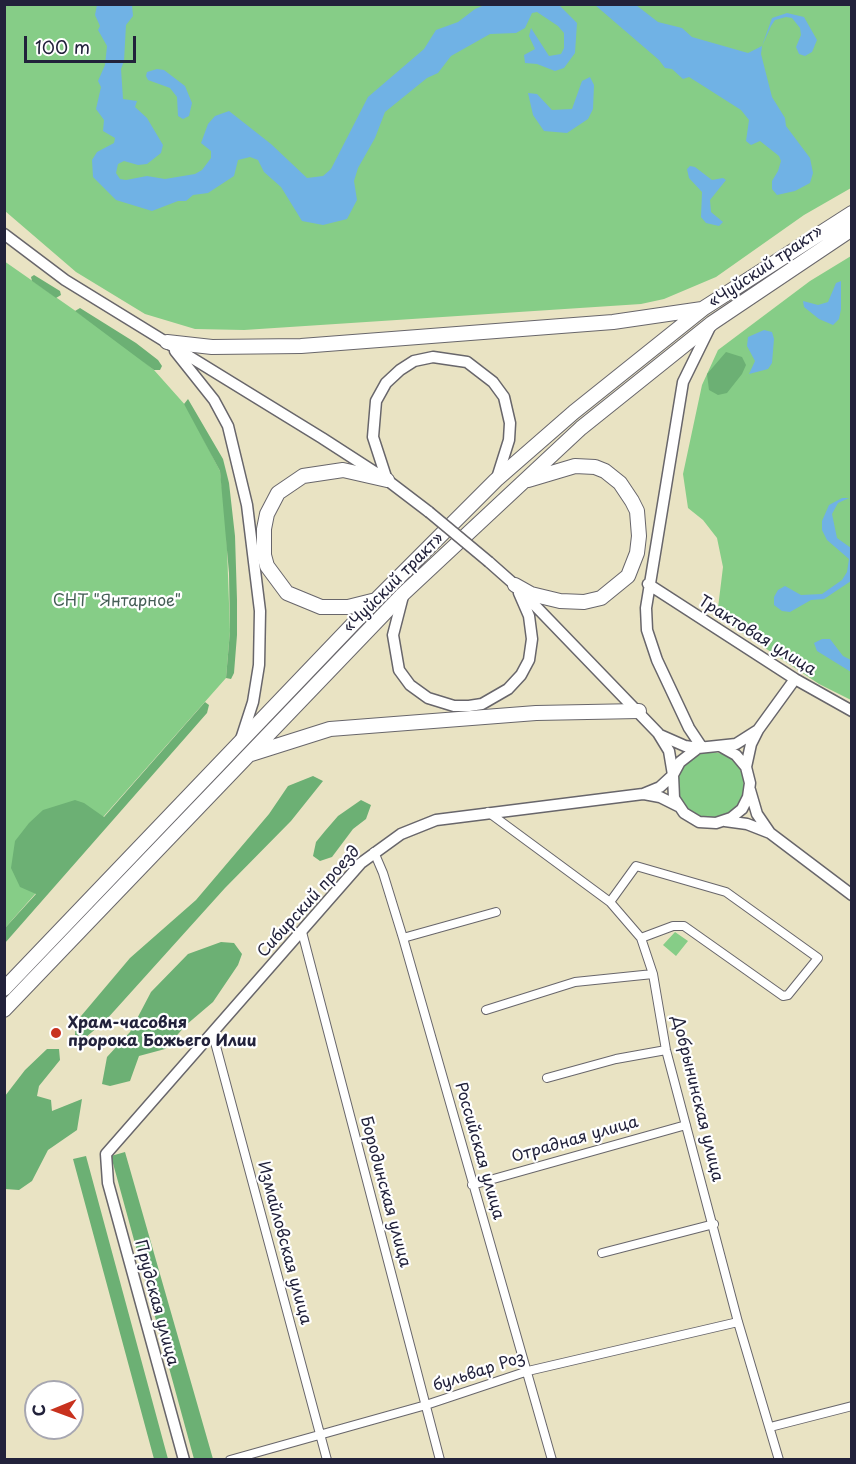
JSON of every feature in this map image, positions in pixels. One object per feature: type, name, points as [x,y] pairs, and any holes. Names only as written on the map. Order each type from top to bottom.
[{"type":"highway","name":"«Чуйский тракт»","points":[[4,1010],[244,750],[376,600],[496,480],[574,412],[704,308],[852,213]]},
{"type":"highway","name":"«Чуйский тракт»","points":[[4,989],[403,594],[581,428],[712,323],[852,230]]},
{"type":"highway","points":[[167,342],[212,347],[301,346],[613,322],[704,308]]},
{"type":"highway","points":[[516,586],[560,602],[584,602],[601,598],[628,576],[637,553],[639,536],[637,511],[632,501],[620,483],[605,471],[595,467],[575,466],[523,482]]},
{"type":"highway","points":[[376,600],[348,607],[321,607],[287,592],[267,566],[264,555],[264,529],[267,514],[278,493],[303,476],[343,470],[387,480]]},
{"type":"highway","points":[[244,750],[330,729],[536,713],[639,711]]},
{"type":"street","points":[[4,234],[65,280],[387,480],[429,512],[516,586],[658,733],[669,751],[674,775],[673,790],[678,806],[699,822],[725,821],[747,824],[770,833],[852,895]]},
{"type":"street","points":[[699,747],[674,699],[653,650],[647,630],[648,585],[683,382],[712,323]]},
{"type":"street","points":[[167,342],[214,400],[228,426],[247,505],[260,611],[259,665],[244,750]]},
{"type":"street","points":[[387,480],[374,436],[373,421],[380,391],[400,370],[414,362],[446,357],[467,362],[477,368],[493,382],[504,397],[510,423],[509,440],[496,480]]},
{"type":"street","name":"Трактовая улица","points":[[648,585],[795,679],[852,711]]},
{"type":"street","points":[[403,594],[393,635],[395,660],[399,670],[410,685],[428,698],[454,706],[469,706],[489,701],[508,689],[521,675],[529,660],[532,639],[529,616],[516,586]]},
{"type":"street","points":[[770,833],[757,814],[746,767],[751,744],[758,729],[795,679]]},
{"type":"street","points":[[658,733],[678,743],[699,747],[741,742],[758,729]]},
{"type":"street","points":[[720,746],[736,755],[746,767]]},
{"type":"street","points":[[674,775],[684,757],[699,747]]},
{"type":"street","name":"Сибирский проезд","points":[[106,1154],[131,1123],[213,1035],[374,852],[414,826],[436,820],[643,794],[660,787],[674,775]]},
{"type":"street","points":[[725,821],[742,809],[750,790]]},
{"type":"street","name":"Сибирский проезд","points":[[643,794],[660,797],[678,806]]},
{"type":"street","name":"Добрынинская улица","points":[[488,812],[610,902],[641,938],[653,974],[666,1050],[714,1224],[738,1322],[779,1460]]},
{"type":"street","name":"Российская улица","points":[[374,852],[383,873],[403,938],[552,1460]]},
{"type":"street","points":[[610,902],[636,866],[726,892],[819,958],[788,995],[783,996],[684,926],[673,926],[641,938]]},
{"type":"street","points":[[403,938],[496,912]]},
{"type":"street","name":"Бородинская улица","points":[[302,932],[440,1460]]},
{"type":"street","points":[[486,1010],[575,982],[653,974]]},
{"type":"street","name":"Измайловская улица","points":[[213,1035],[327,1460]]},
{"type":"street","points":[[547,1078],[616,1059],[666,1050]]},
{"type":"street","name":"Отрадная улица","points":[[472,1185],[686,1125]]},
{"type":"street","name":"Прудская улица","points":[[106,1154],[108,1184],[183,1460]]},
{"type":"street","points":[[602,1253],[714,1224]]},
{"type":"street","name":"бульвар Роз","points":[[230,1460],[426,1406],[528,1371],[738,1322]]},
{"type":"street","points":[[770,1427],[852,1406]]},
{"type":"green space","points":[[5,5],[851,5],[851,188],[804,215],[716,277],[664,299],[641,304],[244,330],[195,329],[145,314],[76,272],[5,211]]},
{"type":"green space","points":[[851,256],[851,700],[819,684],[717,616],[723,567],[717,538],[703,520],[688,508],[683,474],[702,385],[718,350],[810,281]]},
{"type":"green space","name":"СНТ \"Янтарное\"","points":[[4,261],[120,342],[154,370],[187,407],[220,471],[226,521],[230,631],[226,678],[5,928]]},
{"type":"green space","points":[[34,275],[60,291],[61,295],[56,298],[32,281],[31,277]]},
{"type":"green space","points":[[80,308],[136,343],[158,360],[162,366],[160,370],[154,370],[75,311]]},
{"type":"green space","points":[[726,352],[742,357],[746,365],[727,393],[718,395],[709,390],[707,374]]},
{"type":"green space","points":[[188,399],[223,459],[229,483],[235,536],[237,600],[237,635],[234,673],[231,679],[226,678],[230,631],[229,573],[220,471],[184,404]]},
{"type":"green space","points":[[205,702],[209,705],[207,713],[5,943],[5,928],[36,894],[20,887],[11,868],[15,841],[29,823],[43,810],[75,800],[84,803],[104,817]]},
{"type":"green space","points":[[711,752],[724,755],[734,762],[741,772],[744,785],[741,798],[734,808],[724,815],[711,818],[698,815],[688,808],[681,798],[678,785],[681,772],[688,762],[698,755]]},
{"type":"green space","points":[[313,776],[323,781],[291,821],[225,888],[106,1020],[85,1038],[75,1035],[76,1022],[130,958],[196,900],[269,814],[288,786]]},
{"type":"green space","points":[[361,800],[371,805],[366,819],[353,829],[332,857],[320,861],[313,856],[316,842],[325,831],[338,816]]},
{"type":"green space","points":[[675,932],[688,941],[676,956],[663,945]]},
{"type":"green space","points":[[221,942],[234,943],[242,954],[238,965],[213,1002],[186,1025],[165,1049],[139,1056],[130,1081],[110,1086],[102,1084],[107,1057],[130,1032],[151,992],[188,954]]},
{"type":"green space","points":[[47,1049],[59,1049],[60,1060],[39,1086],[37,1096],[51,1100],[52,1111],[82,1099],[77,1130],[48,1150],[32,1181],[19,1190],[5,1189],[5,1096],[25,1070]]},
{"type":"green space","points":[[125,1152],[213,1459],[194,1459],[111,1156]]},
{"type":"green space","points":[[86,1156],[168,1459],[154,1459],[73,1159]]},
{"type":"water","points":[[487,4],[559,5],[577,23],[575,53],[564,68],[555,71],[537,64],[525,63],[524,55],[535,49],[529,36],[531,28],[549,56],[561,54],[564,48],[564,33],[558,26],[537,12],[532,13],[525,28],[516,33],[490,34],[451,56],[438,73],[427,78],[385,112],[375,138],[358,168],[354,181],[357,200],[347,219],[323,225],[302,221],[281,187],[264,172],[258,160],[250,157],[238,160],[234,176],[208,193],[193,195],[186,201],[178,201],[152,211],[116,200],[93,177],[92,160],[97,152],[114,143],[115,138],[103,131],[104,120],[96,109],[101,87],[98,81],[105,65],[107,46],[98,30],[100,26],[95,15],[97,5],[132,5],[133,16],[126,25],[124,61],[121,69],[123,99],[137,101],[135,107],[147,118],[163,145],[161,153],[147,164],[138,165],[124,161],[118,164],[116,173],[120,179],[126,180],[147,176],[165,179],[195,174],[202,170],[211,158],[211,151],[201,143],[208,124],[215,116],[229,111],[271,144],[307,178],[323,176],[331,169],[368,97],[424,49],[436,30],[458,22],[475,9]]},
{"type":"water","points":[[595,5],[636,5],[658,22],[682,28],[692,37],[748,53],[762,46],[761,54],[772,97],[785,118],[786,126],[810,158],[813,173],[810,183],[795,191],[777,195],[772,189],[772,181],[781,161],[779,156],[760,141],[751,145],[746,141],[749,120],[741,110],[689,77],[683,79],[672,69],[665,68],[659,60]]},
{"type":"water","points":[[787,13],[804,17],[817,40],[812,52],[805,56],[799,54],[796,47],[801,35],[800,28],[792,18],[786,17],[775,20],[762,46],[772,18]]},
{"type":"water","points":[[157,69],[164,70],[185,86],[192,103],[189,116],[183,119],[178,116],[177,97],[170,88],[148,80],[147,72]]},
{"type":"water","points":[[590,77],[594,85],[593,109],[588,119],[567,133],[544,131],[533,115],[528,93],[537,94],[552,110],[572,109],[582,81]]},
{"type":"water","points":[[690,166],[695,167],[712,180],[723,178],[726,180],[710,200],[711,212],[723,222],[719,226],[706,223],[701,217],[702,192],[689,178],[687,169]]},
{"type":"water","points":[[841,281],[841,309],[839,319],[833,325],[819,319],[804,307],[803,301],[818,305],[828,302],[836,283]]},
{"type":"water","points":[[764,330],[772,332],[774,339],[772,363],[768,369],[749,374],[755,361],[747,346],[748,337]]},
{"type":"water","points":[[842,498],[849,498],[838,503],[832,514],[837,538],[851,548],[851,581],[824,599],[811,600],[790,612],[782,611],[774,605],[774,597],[778,590],[785,586],[801,595],[822,594],[842,580],[847,572],[849,559],[827,540],[822,530],[822,521],[829,505]]},
{"type":"water","points":[[822,639],[830,639],[843,656],[851,660],[851,672],[817,651],[814,643]]},
{"type":"place","name":"Храм-часовня пророка Божьего Илии","points":[[56,1033]]}]
